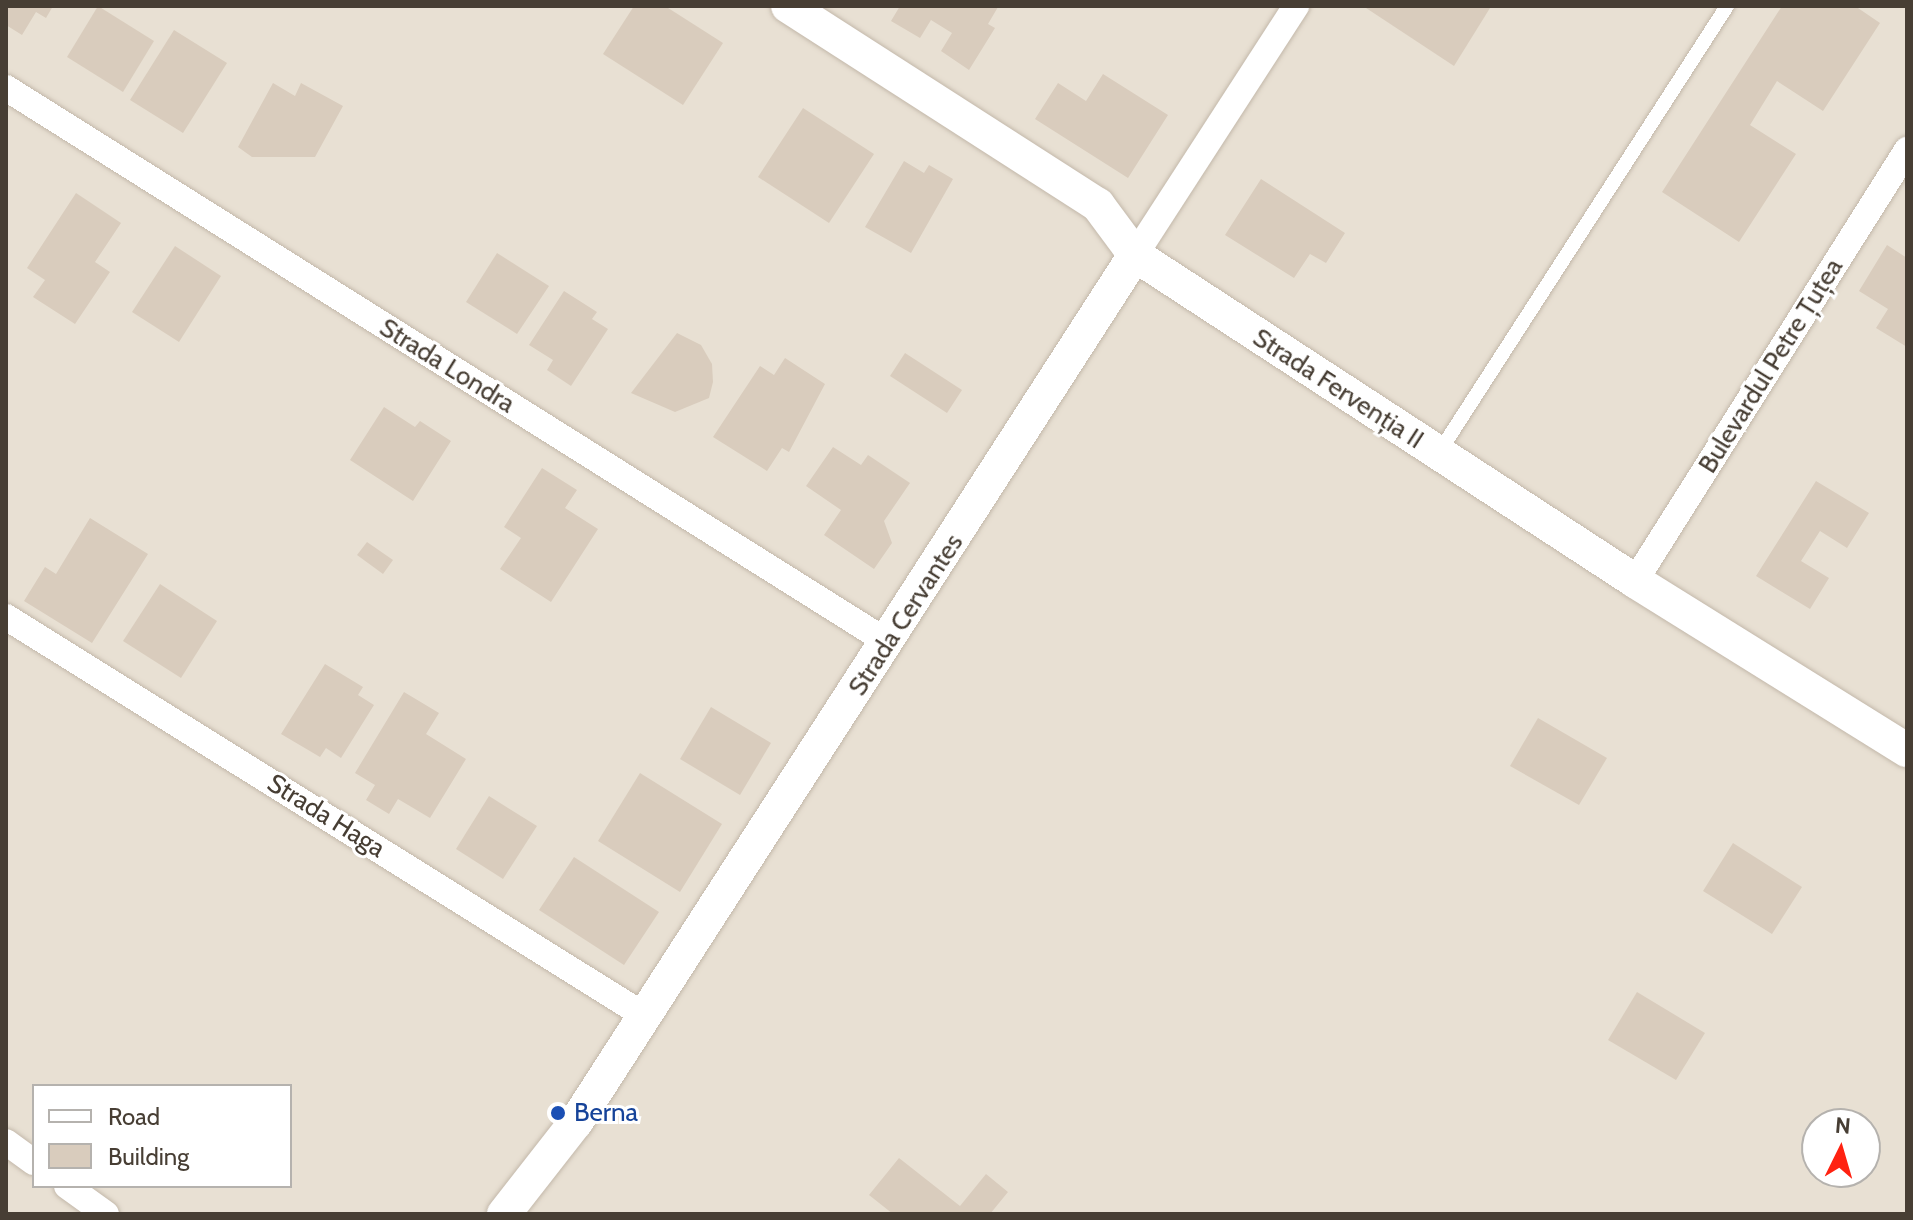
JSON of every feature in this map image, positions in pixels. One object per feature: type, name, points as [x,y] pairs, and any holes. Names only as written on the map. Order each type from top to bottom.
[{"type":"street","name":"Strada Fervenția II","points":[[789,6],[1098,205],[1135,255],[1635,581],[1907,750]]},
{"type":"street","name":"Strada Cervantes","points":[[504,1214],[576,1122],[889,643],[1296,6]]},
{"type":"street","name":"Strada Londra","points":[[6,88],[889,643]]},
{"type":"street","name":"Bulevardul Petre Țuțea","points":[[1635,581],[1907,150]]},
{"type":"street","name":"Strada Haga","points":[[6,617],[645,1016]]},
{"type":"street","points":[[6,1142],[32,1161]]},
{"type":"street","points":[[70,1188],[106,1214]]},
{"type":"lane","points":[[1438,454],[1727,6]]},
{"type":"shaded area","points":[[6,6],[1907,6],[1907,1214],[6,1214]]},
{"type":"building","points":[[6,6],[53,6],[46,18],[36,12],[22,35],[6,25]]},
{"type":"building","points":[[98,6],[154,41],[123,92],[67,57]]},
{"type":"building","points":[[634,6],[665,6],[723,43],[683,105],[603,54]]},
{"type":"building","points":[[900,6],[998,7],[988,24],[995,28],[969,70],[941,51],[952,33],[931,20],[920,38],[891,21]]},
{"type":"building","points":[[1363,6],[1487,6],[1490,8],[1454,66]]},
{"type":"building","points":[[1782,6],[1855,6],[1880,23],[1823,111],[1777,81],[1750,125],[1796,154],[1739,242],[1662,192]]},
{"type":"building","points":[[174,30],[227,63],[183,133],[130,100]]},
{"type":"building","points":[[1103,74],[1168,115],[1128,178],[1035,119],[1058,83],[1086,101]]},
{"type":"building","points":[[273,83],[295,96],[301,83],[343,106],[315,157],[252,157],[238,147]]},
{"type":"building","points":[[803,108],[874,154],[829,223],[758,177]]},
{"type":"building","points":[[904,161],[924,173],[929,165],[953,179],[911,253],[865,227]]},
{"type":"building","points":[[1261,179],[1345,233],[1326,263],[1310,254],[1294,278],[1225,235]]},
{"type":"building","points":[[76,193],[121,223],[95,262],[110,272],[75,324],[33,297],[45,280],[27,268]]},
{"type":"building","points":[[1887,245],[1907,258],[1907,347],[1876,328],[1888,309],[1859,291]]},
{"type":"building","points":[[175,246],[221,276],[179,342],[132,312]]},
{"type":"building","points":[[497,253],[549,286],[517,334],[466,302]]},
{"type":"building","points":[[564,291],[597,312],[592,319],[608,329],[571,386],[547,370],[553,360],[529,345]]},
{"type":"building","points":[[677,333],[701,345],[712,364],[713,382],[709,398],[675,412],[631,393]]},
{"type":"building","points":[[905,353],[962,390],[947,413],[890,376]]},
{"type":"building","points":[[785,358],[825,384],[789,452],[782,448],[767,471],[713,437],[760,366],[774,375]]},
{"type":"building","points":[[384,407],[415,427],[420,421],[451,441],[413,501],[350,460]]},
{"type":"building","points":[[833,447],[861,465],[868,455],[910,483],[884,521],[892,543],[874,569],[824,535],[841,510],[806,486]]},
{"type":"building","points":[[542,468],[577,490],[565,508],[598,529],[551,602],[500,569],[521,538],[504,527]]},
{"type":"building","points":[[1816,481],[1869,513],[1847,548],[1820,531],[1801,561],[1829,578],[1810,609],[1756,576]]},
{"type":"building","points":[[90,518],[148,554],[92,643],[24,601],[45,567],[56,574]]},
{"type":"building","points":[[367,542],[393,560],[383,574],[357,555]]},
{"type":"building","points":[[160,584],[217,621],[181,678],[123,641]]},
{"type":"building","points":[[325,664],[363,687],[358,695],[374,705],[341,758],[326,748],[320,757],[281,734]]},
{"type":"building","points":[[404,692],[439,713],[426,734],[466,759],[430,818],[398,799],[389,814],[366,800],[375,785],[355,773]]},
{"type":"building","points":[[711,707],[771,743],[740,795],[680,759]]},
{"type":"building","points":[[1538,718],[1607,758],[1579,805],[1510,766]]},
{"type":"building","points":[[640,773],[722,824],[680,892],[598,841]]},
{"type":"building","points":[[489,796],[537,826],[503,879],[456,849]]},
{"type":"building","points":[[1733,843],[1802,887],[1772,934],[1703,891]]},
{"type":"building","points":[[574,857],[659,912],[624,965],[539,910]]},
{"type":"building","points":[[1637,992],[1705,1033],[1676,1080],[1608,1040]]},
{"type":"building","points":[[899,1158],[960,1206],[986,1174],[1008,1192],[990,1214],[893,1214],[869,1195]]},
{"type":"place","name":"Berna","points":[[558,1113]]}]
